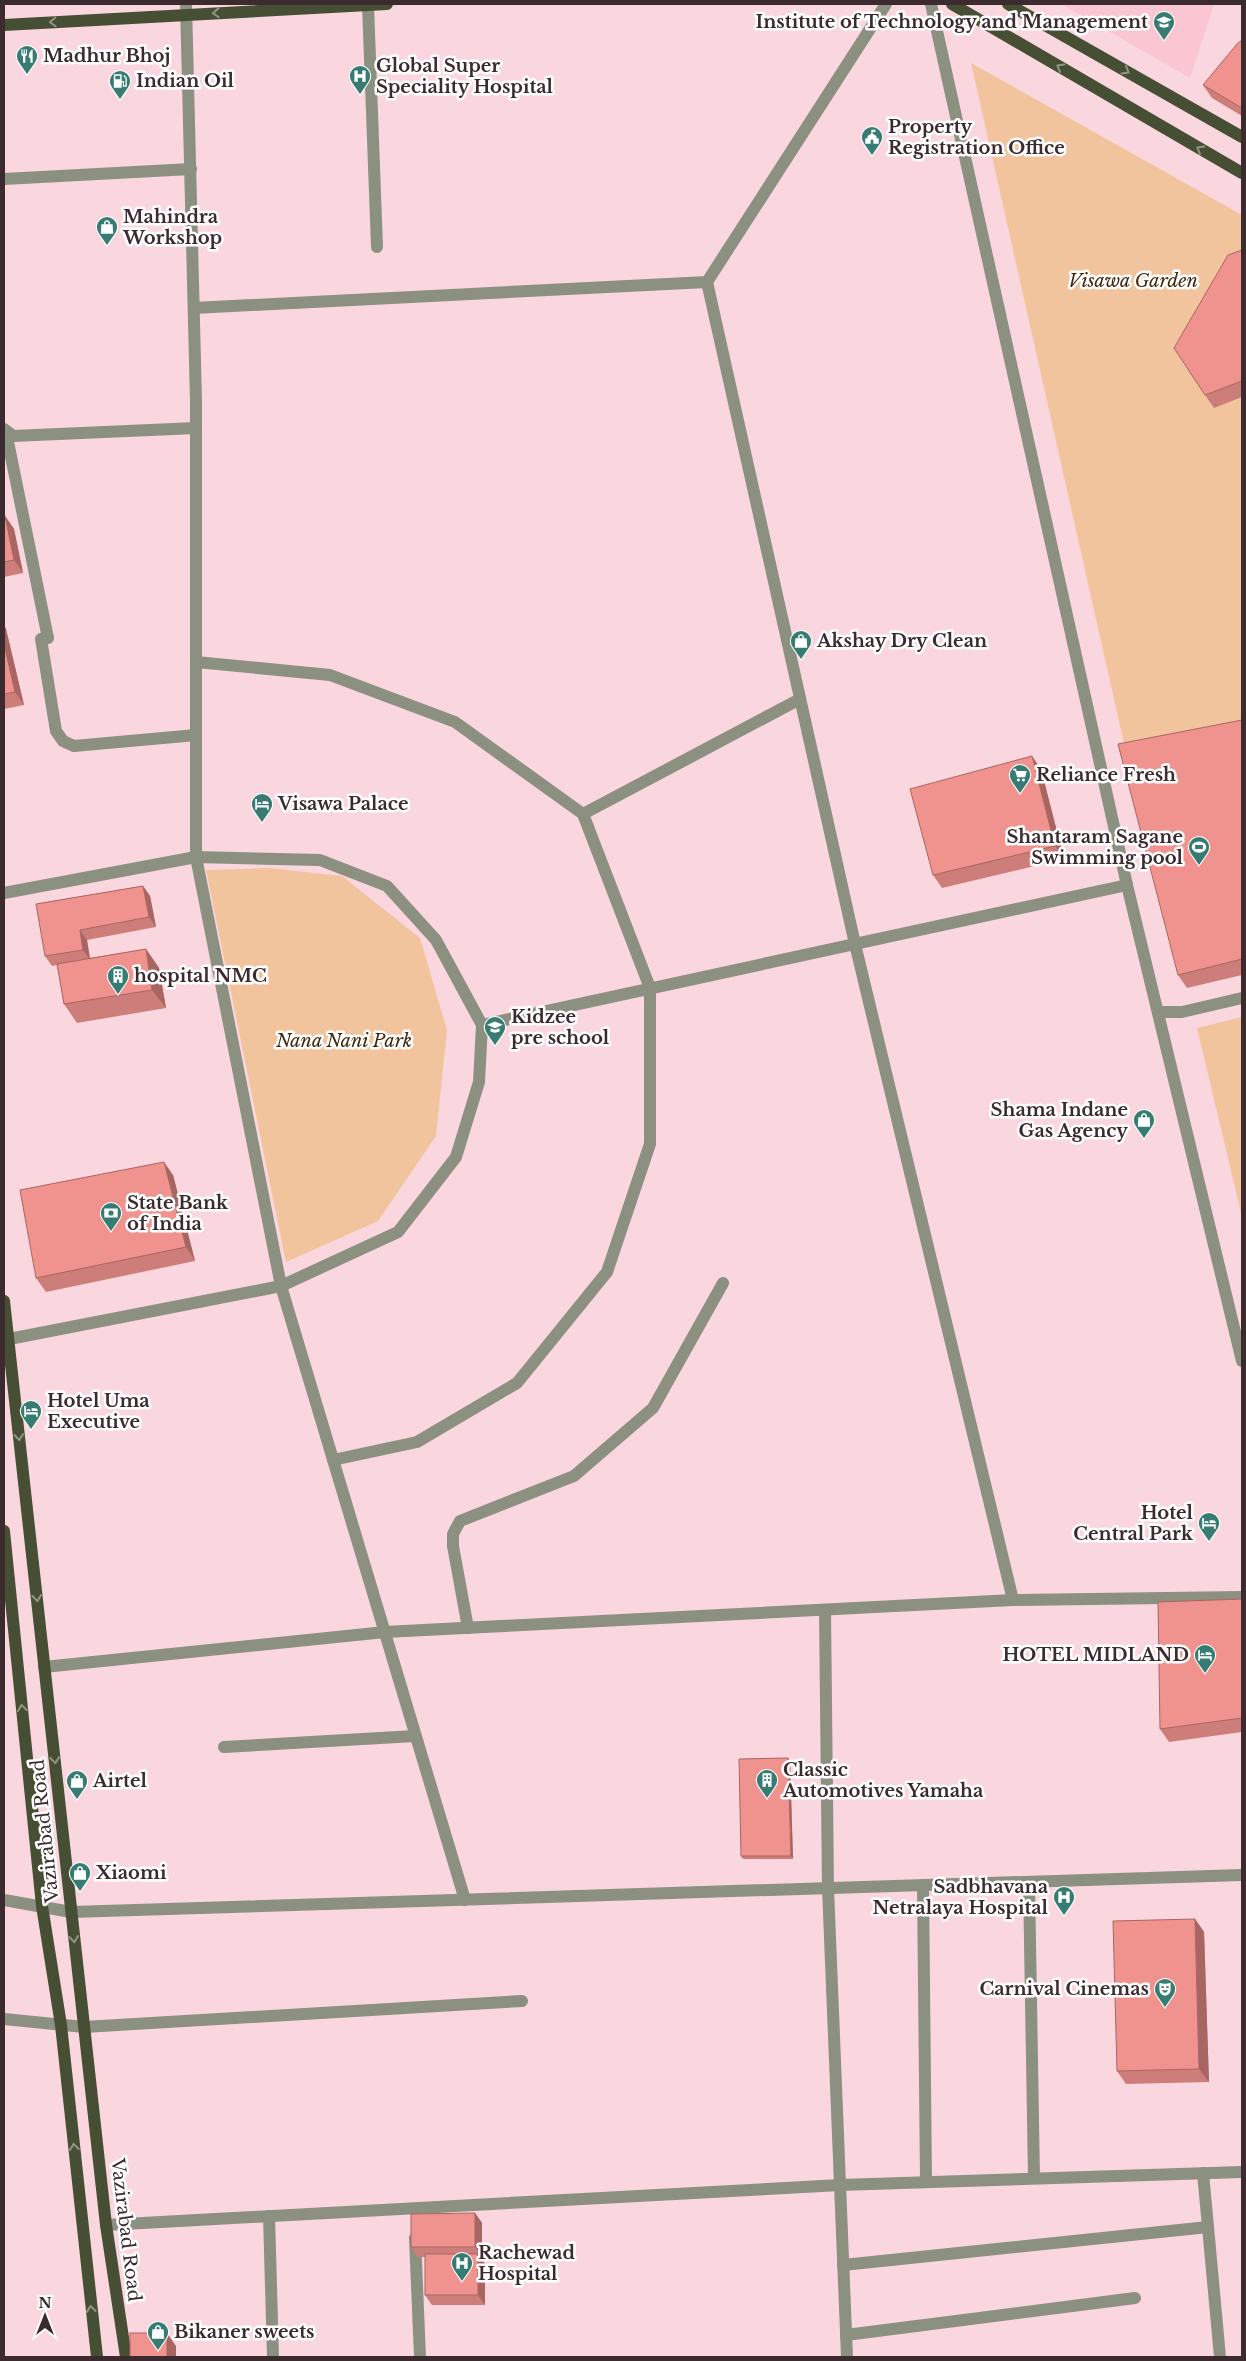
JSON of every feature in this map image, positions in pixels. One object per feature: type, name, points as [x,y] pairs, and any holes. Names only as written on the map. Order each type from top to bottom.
[{"type":"main road","points":[[4,25],[187,9],[387,4]]},
{"type":"main road","points":[[952,4],[1242,173]]},
{"type":"main road","points":[[1008,4],[1242,137]]},
{"type":"main road","name":"Vazirabad Road","points":[[4,1301],[6,1339],[106,2225],[126,2357]]},
{"type":"main road","name":"Vazirabad Road","points":[[4,1531],[42,1906],[61,2025],[96,2357]]},
{"type":"street","points":[[886,4],[707,282],[855,944],[1013,1600]]},
{"type":"street","points":[[931,4],[1127,885],[1242,1361]]},
{"type":"street","points":[[368,5],[377,247]]},
{"type":"street","points":[[187,9],[196,428],[196,857],[281,1286],[464,1900]]},
{"type":"street","points":[[4,179],[190,169]]},
{"type":"street","points":[[194,308],[707,282]]},
{"type":"street","points":[[5,431],[13,436],[196,428]]},
{"type":"street","points":[[5,431],[44,638],[56,731],[63,741],[74,746],[196,735]]},
{"type":"street","points":[[196,662],[330,675],[455,722],[582,814],[650,988],[650,1144],[608,1272],[517,1383],[417,1442],[333,1460]]},
{"type":"street","points":[[582,814],[800,699]]},
{"type":"street","points":[[4,893],[196,857],[320,860],[386,886],[436,940],[482,1025],[479,1082],[456,1157],[398,1232],[281,1286],[6,1339]]},
{"type":"street","points":[[482,1025],[1127,885]]},
{"type":"street","points":[[1158,1012],[1182,1012],[1242,998]]},
{"type":"street","points":[[468,1628],[453,1546],[453,1534],[460,1521],[574,1476],[653,1408],[722,1283]]},
{"type":"street","points":[[44,1666],[385,1632],[1013,1600],[1242,1598]]},
{"type":"street","points":[[825,1610],[828,1888],[847,2357]]},
{"type":"street","points":[[224,1746],[415,1736]]},
{"type":"street","points":[[4,1900],[71,1912],[1242,1875]]},
{"type":"street","points":[[1029,1882],[1034,2178]]},
{"type":"street","points":[[923,1885],[926,2182]]},
{"type":"street","points":[[4,2019],[84,2027],[522,2001]]},
{"type":"street","points":[[106,2225],[269,2216],[415,2218],[840,2185],[1242,2172]]},
{"type":"street","points":[[1203,2173],[1220,2357]]},
{"type":"street","points":[[269,2216],[273,2357]]},
{"type":"street","points":[[415,2218],[420,2357]]},
{"type":"street","points":[[844,2265],[1208,2227]]},
{"type":"street","points":[[846,2335],[1135,2298]]},
{"type":"shaded area","name":"Institute of Technology and Management","points":[[1061,4],[1214,4],[1190,78]]},
{"type":"green space","name":"Visawa Garden","points":[[971,63],[1242,215],[1242,734],[1127,757]]},
{"type":"green space","name":"Nana Nani Park","points":[[268,868],[342,876],[420,938],[447,1030],[436,1136],[378,1221],[286,1262],[206,870]]},
{"type":"green space","points":[[1242,1017],[1242,1217],[1197,1028]]},
{"type":"building","points":[[1242,40],[1242,108],[1203,85]]},
{"type":"building","points":[[1242,250],[1242,381],[1205,395],[1174,348],[1228,255]]},
{"type":"building","points":[[4,516],[14,560],[4,562]]},
{"type":"building","points":[[4,644],[15,692],[4,694]]},
{"type":"building","name":"Shantaram Sagane Swimming pool","points":[[1242,720],[1242,959],[1178,975],[1118,744]]},
{"type":"building","points":[[1032,756],[1055,846],[933,875],[910,789]]},
{"type":"building","points":[[143,886],[149,917],[80,930],[83,950],[45,956],[36,904]]},
{"type":"building","points":[[146,949],[152,990],[64,1004],[57,964]]},
{"type":"building","name":"State Bank of India","points":[[164,1162],[186,1247],[36,1278],[20,1190]]},
{"type":"building","name":"HOTEL MIDLAND","points":[[1242,1599],[1242,1718],[1160,1729],[1158,1602]]},
{"type":"building","name":"Classic Automotives Yamaha","points":[[788,1758],[791,1856],[741,1856],[739,1759]]},
{"type":"building","name":"Carnival Cinemas","points":[[1195,1919],[1199,2069],[1117,2071],[1113,1921]]},
{"type":"building","points":[[475,2213],[475,2247],[411,2247],[411,2214]]},
{"type":"building","points":[[425,2254],[478,2254],[478,2295],[425,2295]]},
{"type":"building","points":[[130,2333],[167,2333],[167,2357],[130,2357]]},
{"type":"place","name":"Institute of Technology and Management","points":[[1164,41]]},
{"type":"place","name":"Madhur Bhoj","points":[[27,75]]},
{"type":"place","name":"Global Super Speciality Hospital","points":[[360,95]]},
{"type":"place","name":"Indian Oil","points":[[120,100]]},
{"type":"place","name":"Property Registration Office","points":[[872,156]]},
{"type":"place","name":"Mahindra Workshop","points":[[107,246]]},
{"type":"place","name":"Akshay Dry Clean","points":[[801,660]]},
{"type":"place","name":"Reliance Fresh","points":[[1020,794]]},
{"type":"place","name":"Visawa Palace","points":[[262,823]]},
{"type":"place","name":"Shantaram Sagane Swimming pool","points":[[1199,866]]},
{"type":"place","name":"hospital NMC","points":[[118,995]]},
{"type":"place","name":"Kidzee pre school","points":[[495,1046]]},
{"type":"place","name":"Shama Indane Gas Agency","points":[[1144,1139]]},
{"type":"place","name":"State Bank of India","points":[[111,1232]]},
{"type":"place","name":"Hotel Uma Executive","points":[[31,1430]]},
{"type":"place","name":"Hotel Central Park","points":[[1209,1542]]},
{"type":"place","name":"HOTEL MIDLAND","points":[[1205,1674]]},
{"type":"place","name":"Classic Automotives Yamaha","points":[[767,1799]]},
{"type":"place","name":"Airtel","points":[[77,1800]]},
{"type":"place","name":"Xiaomi","points":[[80,1892]]},
{"type":"place","name":"Sadbhavana Netralaya Hospital","points":[[1064,1916]]},
{"type":"place","name":"Carnival Cinemas","points":[[1165,2008]]},
{"type":"place","name":"Rachewad Hospital","points":[[462,2282]]},
{"type":"place","name":"Bikaner sweets","points":[[158,2351]]}]
